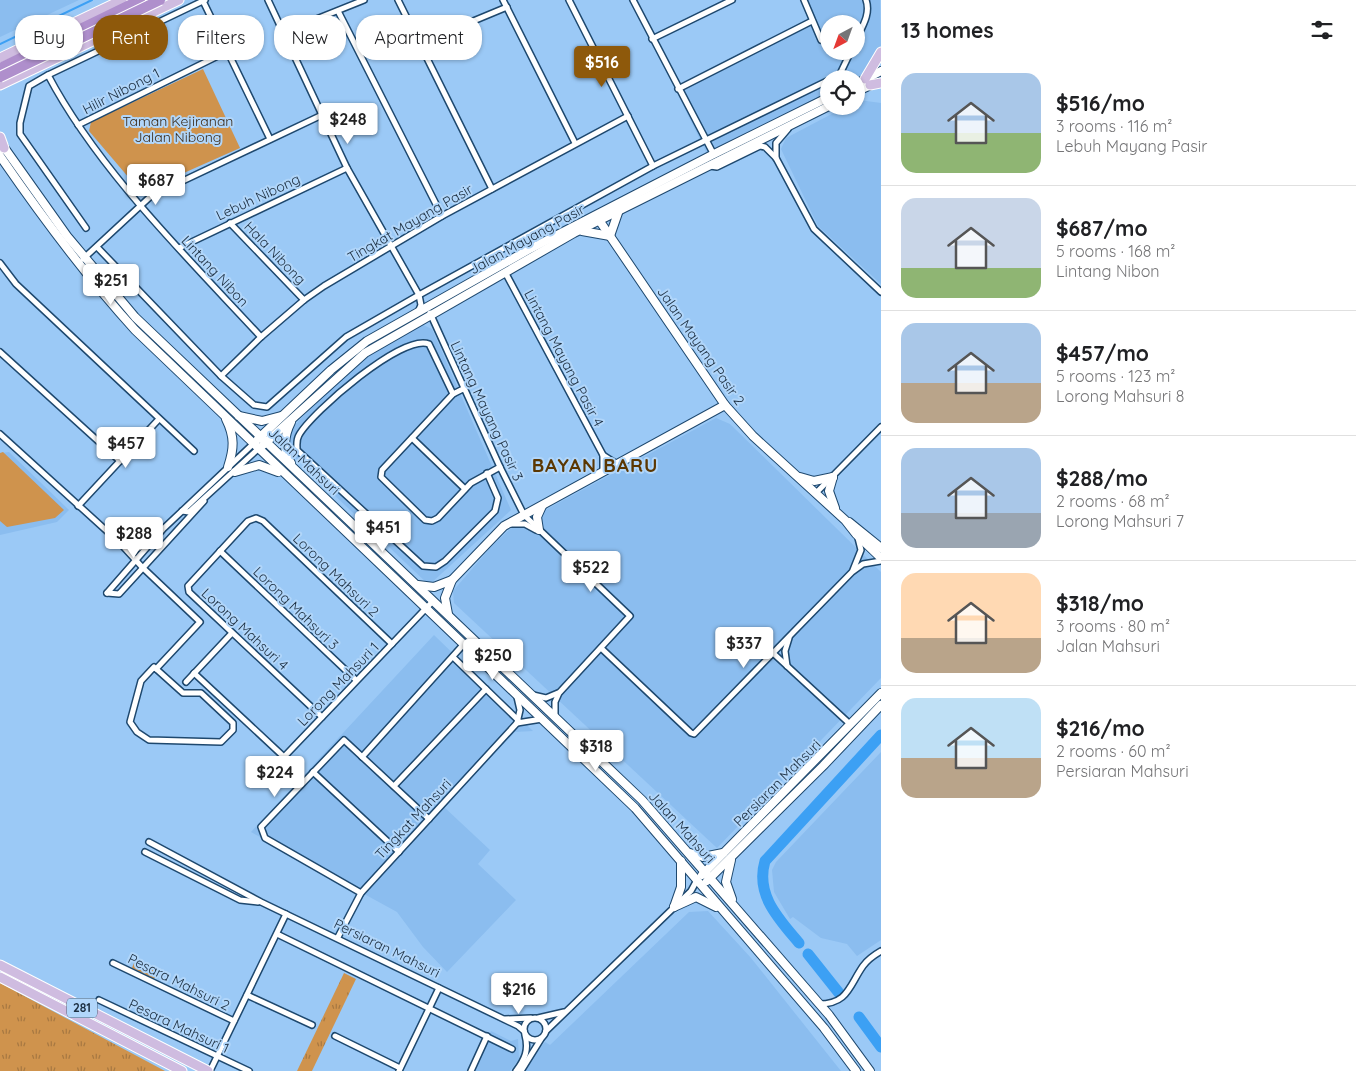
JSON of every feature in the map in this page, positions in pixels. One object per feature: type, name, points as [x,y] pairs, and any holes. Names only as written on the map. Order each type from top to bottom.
[{"type":"highway","points":[[0,68],[140,0]]},
{"type":"highway","points":[[0,75],[160,0]]},
{"type":"main road","points":[[83,19],[122,0]]},
{"type":"main road","points":[[0,85],[179,0]]},
{"type":"main road","points":[[0,53],[15,49]]},
{"type":"main road","points":[[0,59],[15,52]]},
{"type":"main road","points":[[865,81],[881,52]]},
{"type":"main road","points":[[0,75],[12,80]]},
{"type":"main road","points":[[0,91],[12,80]]},
{"type":"main road","points":[[865,83],[881,81]]},
{"type":"main road","points":[[0,137],[1,149]]},
{"type":"main road","name":"281","points":[[0,965],[209,1071]]},
{"type":"main road","name":"281","points":[[0,977],[182,1071]]},
{"type":"street","points":[[86,228],[20,134],[20,123],[29,86],[204,0],[211,15]]},
{"type":"street","points":[[268,0],[276,15]]},
{"type":"street","points":[[328,15],[364,0]]},
{"type":"street","points":[[398,0],[405,15]]},
{"type":"street","points":[[503,0],[575,143]]},
{"type":"street","points":[[569,0],[653,166]]},
{"type":"street","points":[[633,0],[712,154],[718,157],[729,155]]},
{"type":"street","points":[[652,39],[732,0]]},
{"type":"street","points":[[804,0],[820,38]]},
{"type":"street","points":[[865,20],[869,7],[866,0]]},
{"type":"street","points":[[482,17],[506,7]]},
{"type":"street","points":[[338,11],[442,216]]},
{"type":"street","points":[[678,89],[812,21]]},
{"type":"street","name":"Hilir Nibong 1","points":[[78,125],[210,60]]},
{"type":"street","points":[[232,60],[270,139]]},
{"type":"street","points":[[297,60],[347,168],[419,295],[421,305],[415,315]]},
{"type":"street","points":[[426,60],[492,188]]},
{"type":"street","points":[[865,82],[881,71]]},
{"type":"street","name":"Lintang Nibon","points":[[48,75],[78,125],[141,204],[178,248],[261,337]]},
{"type":"street","name":"Jalan Mayang Pasir","points":[[221,376],[254,406],[259,408],[270,405],[346,337],[653,166],[820,84]]},
{"type":"street","name":"Jalan Mayang Pasir","points":[[256,447],[348,355],[367,341],[528,250],[597,218],[712,154],[820,102]]},
{"type":"street","name":"Jalan Mayang Pasir","points":[[290,415],[365,353],[580,230],[597,218],[619,210],[820,110]]},
{"type":"street","points":[[77,264],[141,204],[162,190],[322,115]]},
{"type":"street","name":"Tingkat Mayang Pasir","points":[[221,376],[261,337],[304,300],[390,245],[575,143],[628,116]]},
{"type":"street","points":[[793,124],[778,138],[774,149],[776,158],[814,229],[881,292]]},
{"type":"street","points":[[704,167],[717,167],[760,146],[765,147],[776,158]]},
{"type":"street","name":"Jalan Mahsuri","points":[[1,149],[84,258],[135,317],[642,800],[819,1004],[870,1071]]},
{"type":"street","name":"Jalan Mahsuri","points":[[1,149],[40,215],[77,264],[135,330],[635,808],[824,1028],[856,1071]]},
{"type":"street","points":[[704,167],[712,154]]},
{"type":"street","name":"Lebuh Nibong","points":[[178,248],[347,168]]},
{"type":"street","points":[[580,230],[610,236],[619,210]]},
{"type":"street","name":"Jalan Mayang Pasir 2","points":[[597,218],[725,405],[752,436],[816,493],[881,559]]},
{"type":"street","name":"Hala Nibong","points":[[230,223],[304,300]]},
{"type":"street","points":[[97,246],[221,376]]},
{"type":"street","points":[[0,263],[16,284],[194,451]]},
{"type":"street","name":"Lintang Mayang Pasir 4","points":[[505,272],[603,455],[617,464]]},
{"type":"street","points":[[419,295],[427,301],[437,302]]},
{"type":"street","name":"Lintang Mayang Pasir 3","points":[[427,308],[524,515],[541,532]]},
{"type":"street","points":[[454,394],[429,344],[418,342],[376,364],[347,387],[299,435],[296,442],[298,450],[423,566],[436,567],[445,561],[495,512],[498,498],[488,472]]},
{"type":"street","points":[[0,352],[120,461]]},
{"type":"street","points":[[337,377],[347,387]]},
{"type":"street","points":[[464,389],[454,394],[395,456],[382,470],[381,477],[425,520],[432,521],[438,518],[465,489],[488,472],[500,467]]},
{"type":"street","points":[[450,617],[445,598],[452,580],[504,526],[725,405]]},
{"type":"street","points":[[223,414],[231,431],[234,446],[231,470],[119,594],[107,593],[147,545],[182,511],[231,470],[256,447]]},
{"type":"street","points":[[238,415],[262,421],[290,415],[285,449],[289,461],[298,473]]},
{"type":"street","points":[[78,506],[159,419]]},
{"type":"street","points":[[816,493],[881,427]]},
{"type":"street","points":[[0,434],[120,543],[142,568],[200,622],[156,669],[154,667],[141,681],[130,722],[137,732],[149,740],[221,742],[233,730],[233,723],[201,693],[183,693],[156,669]]},
{"type":"street","points":[[412,438],[465,489]]},
{"type":"street","points":[[0,443],[5,439]]},
{"type":"street","points":[[602,471],[603,455]]},
{"type":"street","points":[[231,470],[259,465],[285,475]]},
{"type":"street","points":[[794,474],[814,481],[833,477]]},
{"type":"street","points":[[833,477],[829,490],[833,504],[842,518]]},
{"type":"street","points":[[182,511],[190,512],[204,501]]},
{"type":"street","points":[[541,532],[537,517],[543,504]]},
{"type":"street","name":"Lorong Mahsuri 4","points":[[263,521],[256,518],[248,521],[188,586],[189,592],[322,717]]},
{"type":"street","name":"Jalan Mayang Pasir 2","points":[[842,518],[857,527],[881,548]]},
{"type":"street","name":"Lorong Mahsuri 2","points":[[263,521],[392,644]]},
{"type":"street","points":[[504,526],[525,524],[541,532],[630,616],[559,693],[554,702],[555,718]]},
{"type":"street","points":[[852,572],[861,550],[856,534]]},
{"type":"street","points":[[120,543],[136,549],[147,545]]},
{"type":"street","name":"Lorong Mahsuri 3","points":[[220,551],[356,680]]},
{"type":"street","points":[[601,648],[694,734],[852,572],[863,564],[881,559]]},
{"type":"street","points":[[414,583],[428,588],[452,580]]},
{"type":"street","name":"Lorong Mahsuri 1","points":[[260,782],[433,601]]},
{"type":"street","points":[[186,682],[232,633]]},
{"type":"street","points":[[787,666],[785,651],[789,637]]},
{"type":"street","points":[[362,756],[463,645]]},
{"type":"street","points":[[772,654],[850,725]]},
{"type":"street","points":[[453,657],[518,721],[542,720]]},
{"type":"street","points":[[194,674],[283,756]]},
{"type":"street","points":[[394,786],[486,689]]},
{"type":"street","points":[[532,695],[546,698],[559,693]]},
{"type":"street","name":"Persiaran Mahsuri","points":[[546,1031],[562,1018],[564,1012],[729,854],[881,693]]},
{"type":"street","points":[[517,697],[520,710],[518,721]]},
{"type":"street","name":"Persiaran Mahsuri","points":[[729,854],[823,766],[881,705]]},
{"type":"street","name":"Tingkat Mahsuri","points":[[338,938],[361,893],[518,721]]},
{"type":"street","points":[[361,893],[265,838],[262,827],[344,740],[429,818]]},
{"type":"street","points":[[313,772],[399,852]]},
{"type":"street","name":"Persiaran Mahsuri","points":[[149,842],[261,902],[502,1019],[525,1033]]},
{"type":"street","name":"Persiaran Mahsuri","points":[[145,852],[240,900],[261,902]]},
{"type":"street","points":[[688,853],[703,857],[729,854],[726,882],[736,907]]},
{"type":"street","points":[[674,907],[681,887],[681,861]]},
{"type":"street","points":[[674,907],[696,897],[722,910]]},
{"type":"street","points":[[209,1071],[286,914]]},
{"type":"street","points":[[277,934],[512,1048]]},
{"type":"street","points":[[819,1004],[832,1004],[846,994],[863,965],[881,951]]},
{"type":"street","name":"Pesara Mahsuri 2","points":[[113,963],[234,1021]]},
{"type":"street","points":[[335,1036],[400,1069],[439,988]]},
{"type":"street","points":[[247,995],[312,1025]]},
{"type":"street","name":"Pesara Mahsuri 1","points":[[99,1000],[249,1071]]},
{"type":"street","name":"Persiaran Mahsuri","points":[[502,1019],[533,1018],[564,1012]]},
{"type":"street","points":[[516,1071],[526,1061],[526,1022],[533,1018],[544,1022],[546,1031],[521,1071]]},
{"type":"street","points":[[525,1033],[531,1040],[542,1038]]},
{"type":"street","points":[[471,1071],[487,1036]]},
{"type":"shaded area","points":[[0,0],[79,0],[47,15],[15,15],[15,30],[0,37]]},
{"type":"shaded area","points":[[802,0],[880,0],[881,47],[865,77],[865,70],[820,70],[820,105],[710,160],[676,91],[810,23]]},
{"type":"shaded area","points":[[865,101],[881,103],[881,284],[818,226],[781,149],[786,138],[830,115],[865,115]]},
{"type":"shaded area","points":[[421,324],[432,329],[511,510],[429,585],[288,451],[289,431],[358,361]]},
{"type":"shaded area","points":[[716,418],[730,424],[881,572],[881,678],[717,848],[454,603],[453,591],[490,548],[510,529]]},
{"type":"shaded area","points":[[9,452],[69,510],[57,522],[0,535],[0,453]]},
{"type":"shaded area","points":[[434,635],[533,731],[515,732],[444,807],[490,850],[478,864],[516,900],[447,972],[423,947],[397,912],[251,832]]},
{"type":"shaded area","points":[[881,752],[881,940],[857,956],[847,944],[821,938],[793,917],[790,919],[774,892],[772,870],[776,862]]},
{"type":"shaded area","points":[[708,911],[751,958],[841,1071],[521,1071],[545,1042],[550,1045],[689,912]]},
{"type":"shaded area","points":[[491,1031],[511,1041],[518,1039],[519,1059],[510,1071],[473,1071]]},
{"type":"green space","name":"Taman Kejiranan Jalan Nibong","points":[[203,69],[240,148],[141,192],[89,131],[91,122]]},
{"type":"green space","points":[[3,452],[64,510],[55,518],[7,527],[0,521],[0,453]]},
{"type":"green space","points":[[136,958],[158,969],[154,979],[132,968]]},
{"type":"green space","points":[[344,973],[356,979],[312,1071],[297,1071]]},
{"type":"green space","points":[[0,983],[165,1071],[0,1071]]},
{"type":"waterway","points":[[0,44],[92,0]]},
{"type":"waterway","points":[[799,943],[784,925],[766,896],[763,885],[765,861],[881,735]]},
{"type":"waterway","points":[[808,954],[839,993]]},
{"type":"waterway","points":[[859,1017],[881,1047]]},
{"type":"district","name":"BAYAN BARU","points":[[595,465]]}]
